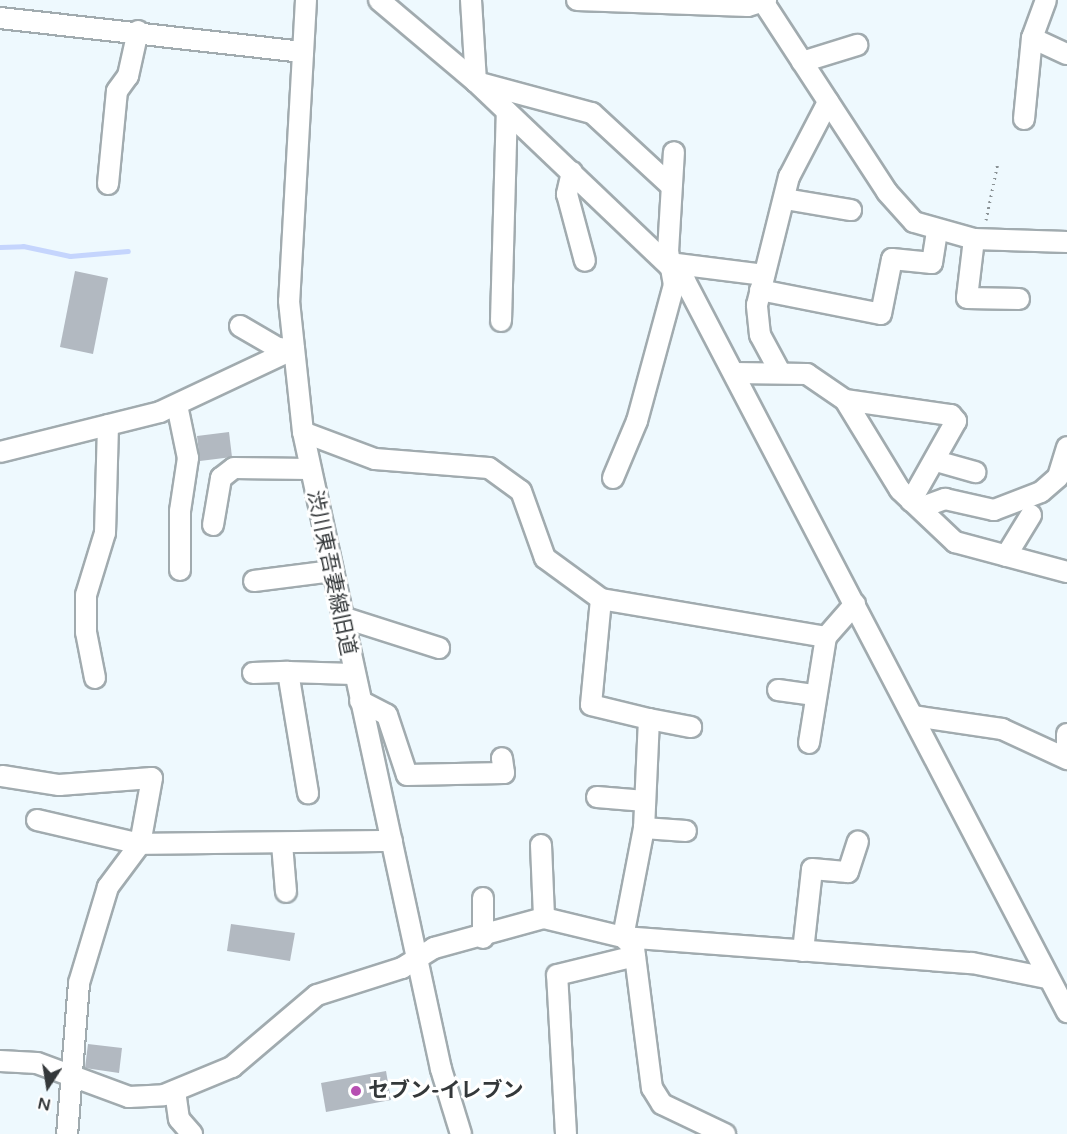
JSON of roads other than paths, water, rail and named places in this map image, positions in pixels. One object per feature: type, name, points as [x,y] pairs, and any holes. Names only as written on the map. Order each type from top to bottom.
[{"type":"street","name":"渋川東吾妻線旧道","points":[[306,0],[290,289],[303,432],[353,674],[417,961],[461,1134]]},
{"type":"street","points":[[379,0],[476,82],[669,263],[685,281],[855,604],[1047,978],[1067,1012]]},
{"type":"street","points":[[471,0],[476,82]]},
{"type":"street","points":[[577,0],[764,1],[887,192],[914,222],[937,231],[978,239],[1067,242]]},
{"type":"street","points":[[1024,119],[1032,38],[1046,0]]},
{"type":"street","points":[[0,18],[138,31],[303,51]]},
{"type":"street","points":[[108,184],[117,91],[128,76],[138,31]]},
{"type":"street","points":[[1032,38],[1067,54]]},
{"type":"street","points":[[802,62],[857,45]]},
{"type":"street","points":[[476,82],[592,113],[671,186]]},
{"type":"street","points":[[780,372],[760,335],[762,283],[789,177],[828,102]]},
{"type":"street","points":[[501,321],[507,112]]},
{"type":"street","points":[[614,478],[637,421],[674,285],[669,263],[674,152]]},
{"type":"street","points":[[572,172],[567,194],[585,261]]},
{"type":"street","points":[[785,199],[851,210]]},
{"type":"street","points":[[669,263],[762,283],[881,314],[891,259],[932,263],[937,231]]},
{"type":"street","points":[[978,239],[966,298],[1019,299]]},
{"type":"street","points":[[240,326],[278,348],[294,349]]},
{"type":"street","points":[[0,452],[177,405],[294,349]]},
{"type":"street","points":[[734,373],[807,374],[845,400],[915,505],[955,542],[1067,572]]},
{"type":"street","points":[[845,400],[951,415],[956,421],[915,505]]},
{"type":"street","points":[[177,405],[188,458],[180,511],[180,570]]},
{"type":"street","points":[[95,678],[86,632],[86,595],[105,533],[108,425]]},
{"type":"street","points":[[303,432],[375,459],[489,468],[521,491],[545,558],[601,599],[826,637]]},
{"type":"street","points":[[915,505],[945,499],[994,510],[1041,492],[1058,477],[1067,447]]},
{"type":"street","points":[[936,461],[975,472]]},
{"type":"street","points":[[213,525],[220,478],[234,468],[309,469]]},
{"type":"street","points":[[1006,556],[1031,515]]},
{"type":"street","points":[[254,581],[332,571]]},
{"type":"street","points":[[601,599],[591,705],[691,727]]},
{"type":"street","points":[[809,743],[815,694],[826,637],[855,604]]},
{"type":"street","points":[[342,617],[439,648]]},
{"type":"street","points":[[288,672],[308,793]]},
{"type":"street","points":[[253,673],[353,674]]},
{"type":"street","points":[[778,690],[815,694]]},
{"type":"street","points":[[360,701],[387,715],[406,775],[504,773],[502,758]]},
{"type":"street","points":[[913,716],[1002,729],[1067,759]]},
{"type":"street","points":[[650,719],[644,828],[623,937],[634,956],[652,1088],[663,1104],[724,1134]]},
{"type":"street","points":[[1067,734],[1067,750]]},
{"type":"street","points":[[2,776],[59,785],[152,778],[140,844],[108,887],[79,984],[69,1076],[66,1134]]},
{"type":"street","points":[[597,797],[645,801]]},
{"type":"street","points":[[37,820],[140,844],[392,842]]},
{"type":"street","points":[[644,828],[686,831]]},
{"type":"street","points":[[803,951],[812,869],[848,872],[858,842]]},
{"type":"street","points":[[282,844],[286,892]]},
{"type":"street","points":[[541,845],[544,918]]},
{"type":"street","points":[[483,898],[483,938]]},
{"type":"street","points":[[0,1061],[37,1063],[129,1097],[175,1091],[232,1067],[317,995],[417,961],[434,948],[483,938],[544,918],[623,937],[972,963],[1047,978]]},
{"type":"street","points":[[566,1134],[557,975],[634,956]]},
{"type":"street","points":[[175,1091],[179,1119],[192,1134]]},
{"type":"waterway","points":[[0,247],[23,246],[70,256],[128,251]]},
{"type":"place","name":"セブン-イレブン","points":[[356,1091]]}]
